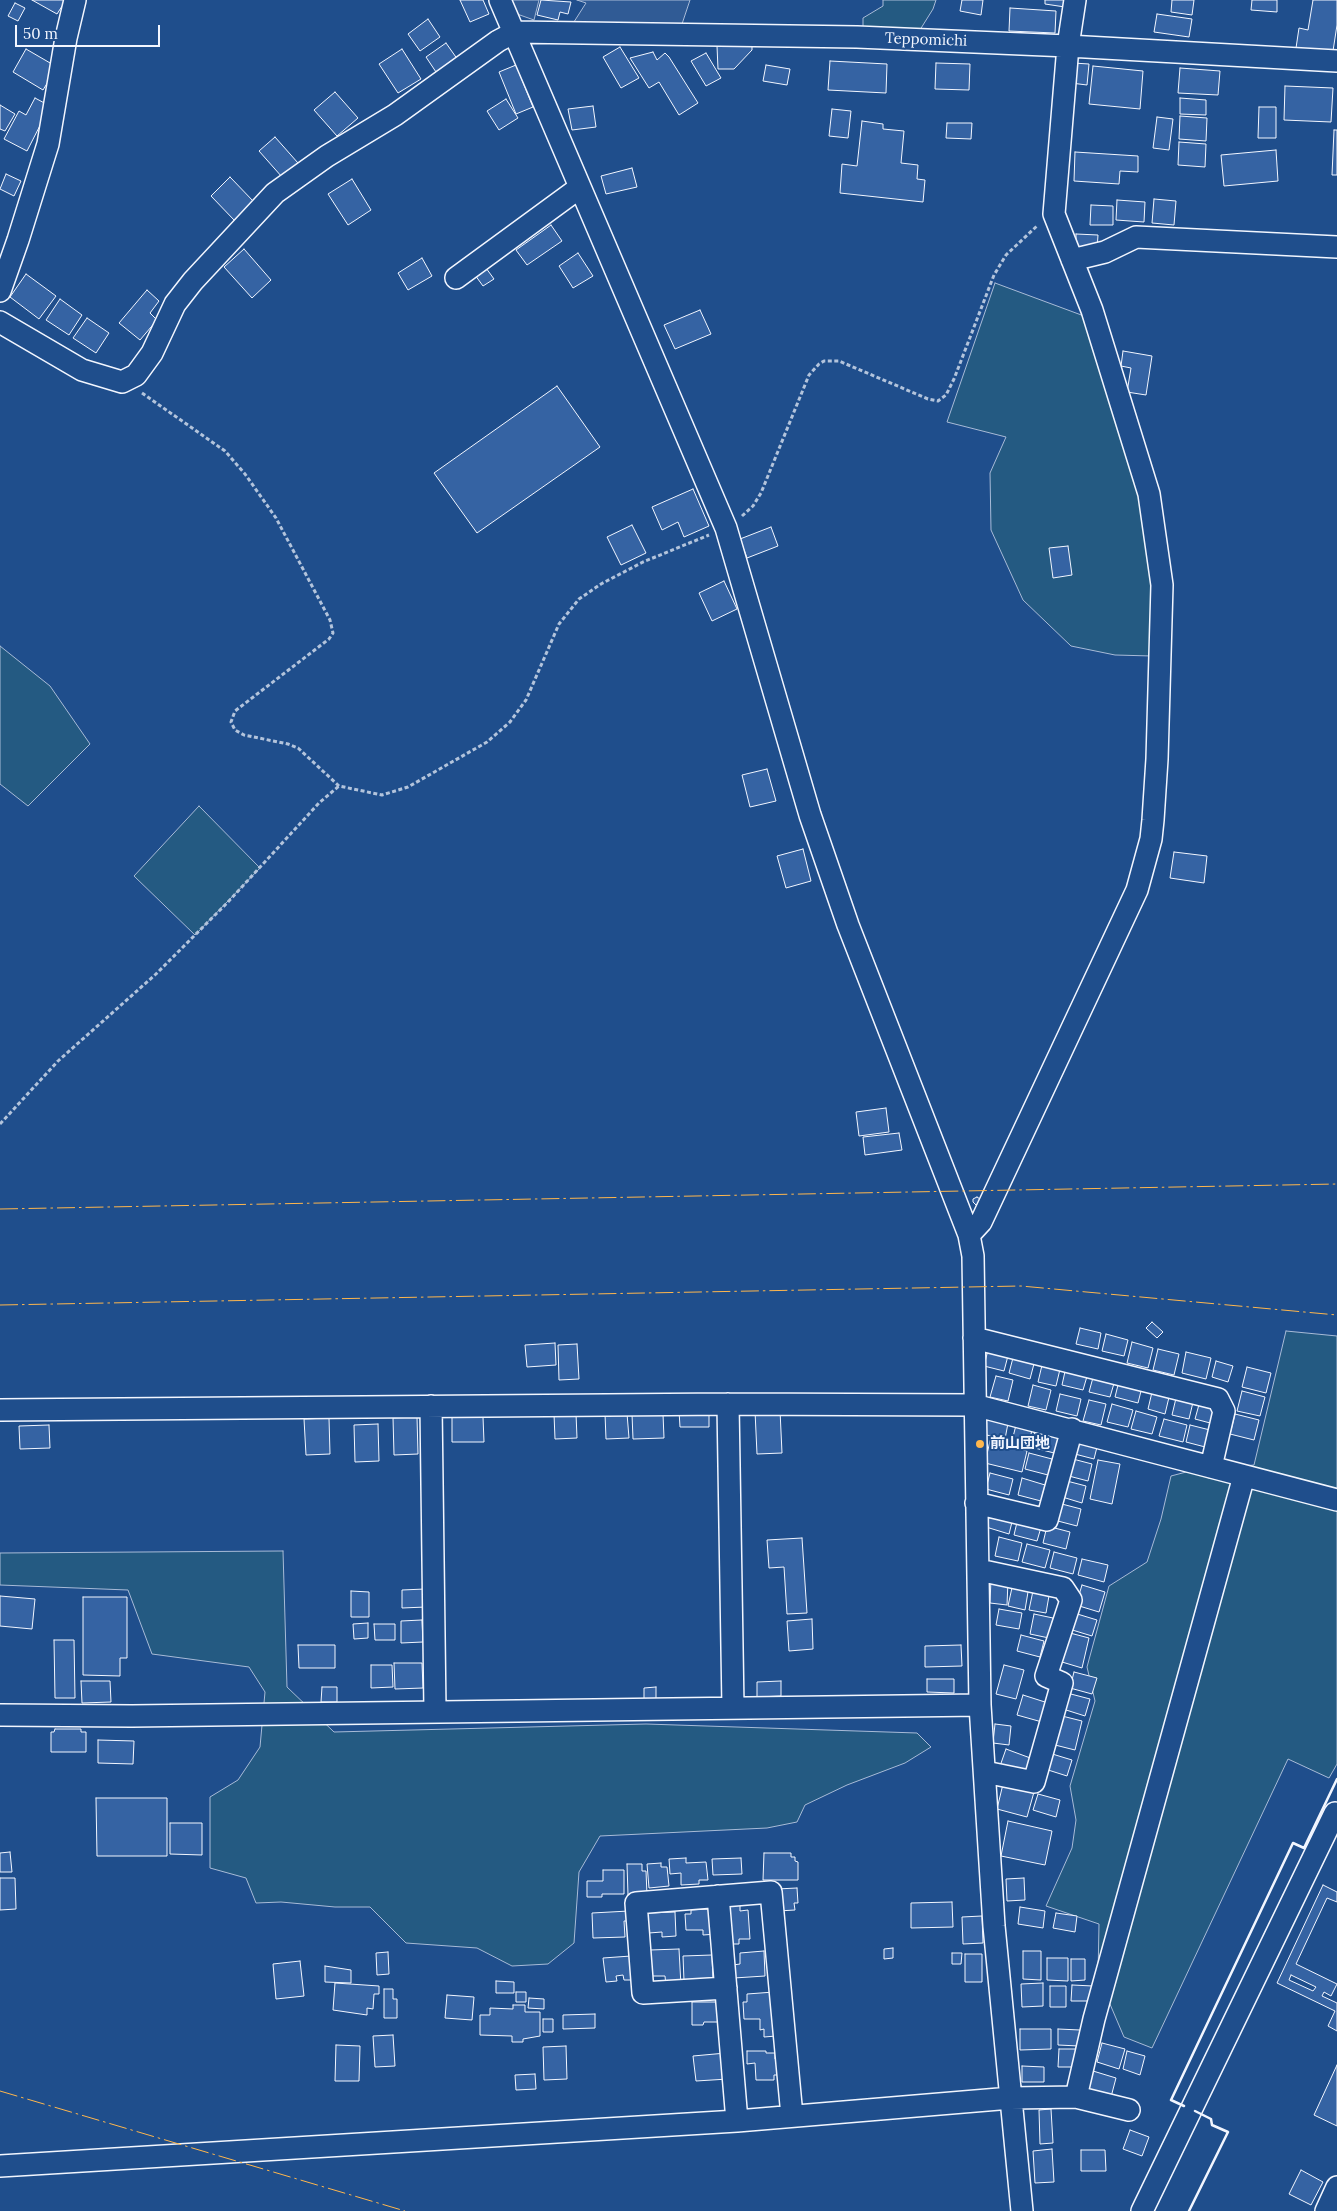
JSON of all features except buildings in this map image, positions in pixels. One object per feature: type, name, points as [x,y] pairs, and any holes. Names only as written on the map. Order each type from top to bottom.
[{"type":"street","points":[[0,291],[48,144],[74,0]]},
{"type":"street","points":[[500,0],[726,528],[810,815],[859,952],[969,1235],[973,1256],[980,1705],[994,1926],[1022,2211]]},
{"type":"street","points":[[969,1235],[981,1222],[1137,890],[1151,839],[1158,759],[1162,585],[1149,494],[1092,310],[1054,214],[1068,46],[1075,0]]},
{"type":"street","points":[[0,322],[82,370],[122,382],[136,376],[152,353],[175,304],[193,281],[275,193],[327,156],[395,115],[498,41],[514,32]]},
{"type":"street","name":"Teppomichi","points":[[514,32],[857,37],[1068,46],[1337,61]]},
{"type":"street","points":[[456,278],[579,188]]},
{"type":"street","points":[[1072,260],[1104,252],[1136,237],[1337,247]]},
{"type":"street","points":[[974,1338],[1218,1399],[1224,1411],[1211,1467]]},
{"type":"street","points":[[728,1404],[734,1708]]},
{"type":"street","points":[[0,1410],[728,1404],[974,1405],[1072,1429],[1337,1500]]},
{"type":"street","points":[[431,1406],[435,1711]]},
{"type":"street","points":[[976,1503],[1047,1520],[1072,1429]]},
{"type":"street","points":[[1076,2097],[1097,2010],[1244,1476]]},
{"type":"street","points":[[979,1570],[1063,1588],[1071,1600],[1046,1676],[1062,1683],[1034,1782],[985,1772]]},
{"type":"street","points":[[0,1716],[980,1705]]},
{"type":"street","points":[[1142,2211],[1335,1814],[1337,1814]]},
{"type":"street","points":[[726,1988],[643,1993],[636,1903],[771,1892],[792,2116]]},
{"type":"street","points":[[718,1896],[737,2121]]},
{"type":"street","points":[[0,2166],[737,2121],[1011,2098],[1076,2097],[1129,2110]]},
{"type":"street","points":[[1326,2211],[1337,2188]]},
{"type":"path","points":[[122,382],[135,388],[225,451],[245,474],[276,518],[330,620],[333,633],[329,639],[236,711],[231,722],[235,730],[244,735],[288,744],[298,748],[339,786],[382,795],[408,787],[486,742],[510,722],[526,700],[536,681],[558,624],[579,599],[600,584],[643,562],[726,528],[746,514],[761,493],[809,375],[819,364],[824,361],[838,361],[928,399],[938,401],[946,395],[950,390],[994,275],[1006,255],[1054,214]]},
{"type":"path","points":[[0,1124],[58,1061],[156,974],[228,902],[319,803],[339,786]]},
{"type":"shaded area","points":[[510,0],[539,0],[534,20],[517,14]]},
{"type":"shaded area","points":[[577,0],[690,0],[682,24],[572,25],[586,3]]},
{"type":"shaded area","points":[[883,0],[936,0],[933,9],[918,33],[863,32],[863,18],[883,6]]},
{"type":"shaded area","points":[[995,283],[1084,316],[1139,497],[1154,586],[1152,656],[1115,655],[1071,646],[1023,600],[991,530],[990,473],[1006,437],[947,422]]},
{"type":"shaded area","points":[[0,646],[50,686],[90,744],[28,806],[0,784]]},
{"type":"shaded area","points":[[199,806],[260,868],[195,935],[134,876]]},
{"type":"shaded area","points":[[1286,1331],[1337,1336],[1337,1764],[1329,1778],[1288,1759],[1152,2048],[1124,2037],[1098,1976],[1099,1924],[1046,1906],[1072,1848],[1076,1820],[1070,1786],[1095,1701],[1087,1667],[1109,1586],[1147,1562],[1161,1519],[1171,1476],[1190,1471],[1254,1465]]},
{"type":"shaded area","points":[[283,1551],[287,1687],[334,1732],[646,1724],[917,1733],[931,1747],[905,1763],[847,1785],[805,1805],[797,1822],[767,1828],[600,1836],[579,1872],[574,1943],[548,1964],[512,1966],[477,1948],[406,1943],[370,1907],[335,1907],[281,1902],[256,1903],[246,1878],[210,1868],[210,1797],[238,1780],[260,1747],[265,1692],[249,1667],[152,1654],[128,1590],[0,1585],[0,1553]]},
{"type":"wall","points":[[1184,2106],[1171,2100],[1293,1843],[1304,1848],[1337,1779]]},
{"type":"wall","points":[[1189,2211],[1228,2132],[1212,2125],[1211,2119],[1195,2111]]},
{"type":"power","points":[[0,1209],[1337,1184]]},
{"type":"power","points":[[0,1305],[1021,1286],[1337,1315]]},
{"type":"power","points":[[0,2091],[405,2211]]},
{"type":"place","name":"前山団地","points":[[980,1444]]}]
